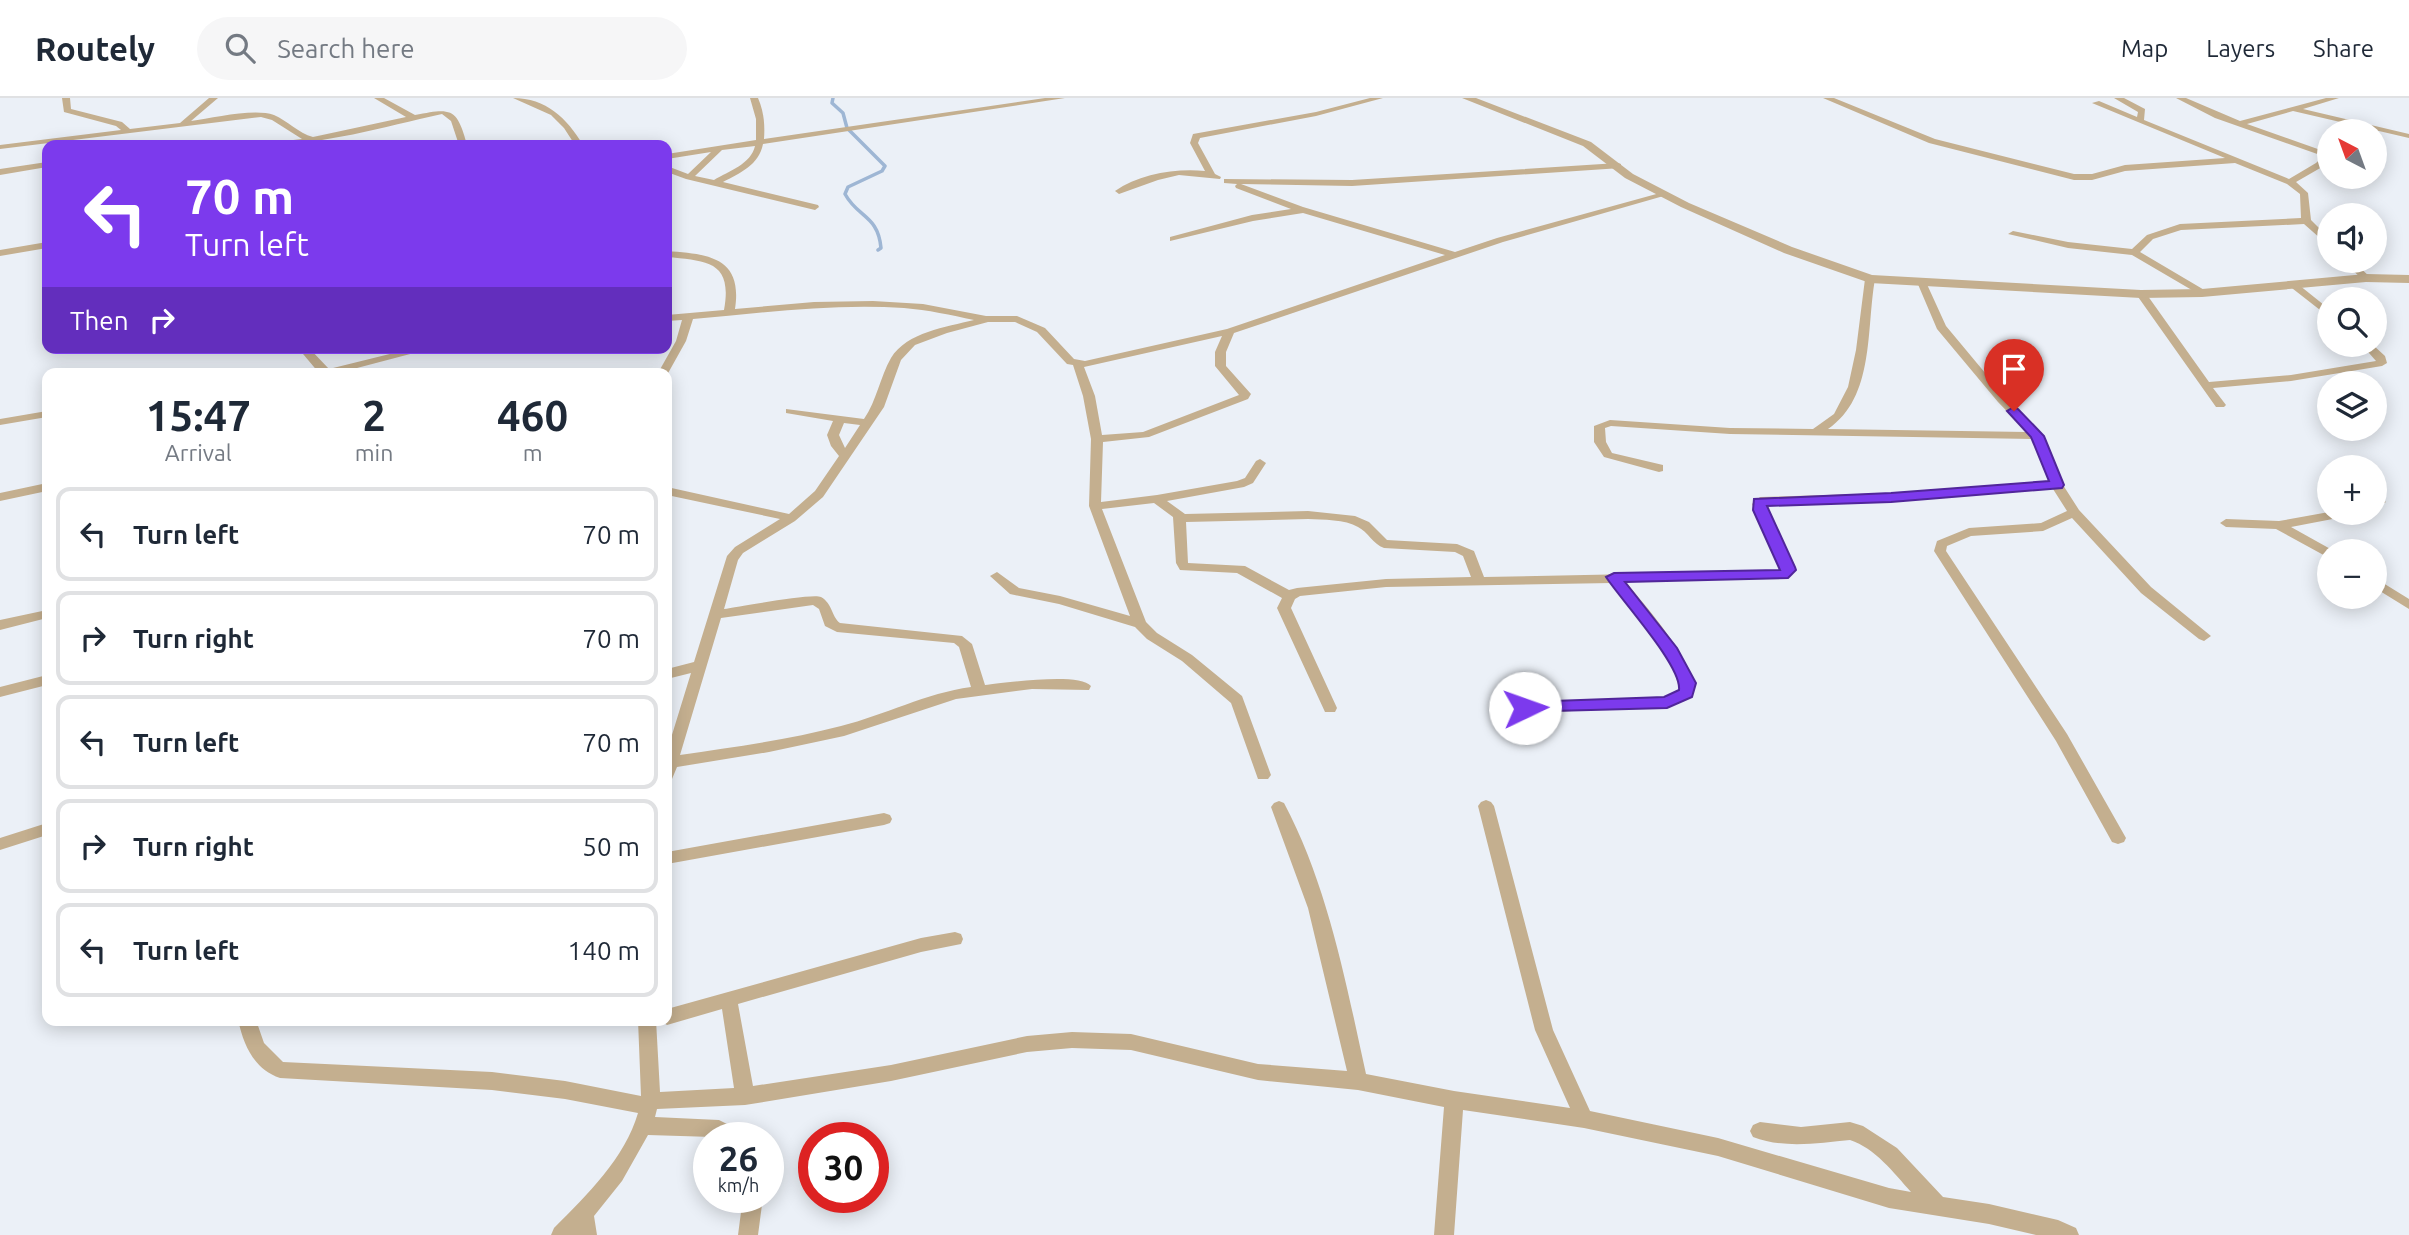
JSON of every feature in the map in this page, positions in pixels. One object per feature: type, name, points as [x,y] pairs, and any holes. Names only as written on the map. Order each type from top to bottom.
[{"type":"street","points":[[66,98],[66,110],[108,120],[128,131]]},
{"type":"street","points":[[183,124],[214,98]]},
{"type":"street","points":[[378,98],[412,117]]},
{"type":"street","points":[[517,98],[536,100],[558,115],[576,140]]},
{"type":"street","points":[[717,182],[752,161],[760,141],[759,109],[754,98]]},
{"type":"street","points":[[672,155],[1061,98]]},
{"type":"street","points":[[1211,175],[1195,143],[1196,136],[1316,114],[1380,98]]},
{"type":"street","points":[[1827,98],[1932,141],[2074,177],[2092,177],[2125,168],[2239,160]]},
{"type":"street","points":[[2118,98],[2142,111],[2140,119]]},
{"type":"street","points":[[2180,98],[2239,123],[2328,155],[2319,165],[2290,181]]},
{"type":"street","points":[[2239,123],[2335,98]]},
{"type":"street","points":[[1471,99],[1573,138],[1629,176],[1663,195],[1788,250],[1870,279],[2141,294],[2202,293],[2366,278],[2409,279]]},
{"type":"street","points":[[2096,103],[2290,181],[2304,193],[2305,220],[2317,232]]},
{"type":"street","points":[[2293,108],[2409,136]]},
{"type":"street","points":[[305,140],[343,140],[412,117],[447,112],[456,123],[461,140]]},
{"type":"street","points":[[55,140],[269,115],[304,137],[313,139]]},
{"type":"street","points":[[85,140],[94,135]]},
{"type":"street","points":[[0,147],[42,142]]},
{"type":"street","points":[[689,177],[719,149]]},
{"type":"street","points":[[0,172],[42,166]]},
{"type":"street","points":[[1227,181],[1352,183],[1618,166]]},
{"type":"street","points":[[672,171],[815,207]]},
{"type":"street","points":[[1119,191],[1166,174],[1196,172],[1211,175],[1303,211],[1454,255]]},
{"type":"street","points":[[672,318],[876,304],[925,307],[988,319],[1017,319],[1027,322],[1041,330],[1071,362],[1078,365],[1230,331],[1454,255],[1663,195]]},
{"type":"street","points":[[1173,239],[1252,218],[1303,211]]},
{"type":"street","points":[[2134,252],[2150,237],[2180,227],[2305,220]]},
{"type":"street","points":[[2012,234],[2068,245],[2134,252],[2202,293]]},
{"type":"street","points":[[0,253],[42,246]]},
{"type":"street","points":[[672,255],[696,257],[721,269],[730,278],[733,287],[729,313]]},
{"type":"street","points":[[2361,273],[2366,278]]},
{"type":"street","points":[[1816,432],[1839,415],[1852,391],[1859,361],[1864,301],[1870,279]]},
{"type":"street","points":[[1922,282],[1941,327],[2002,400],[2037,436],[2057,485],[2074,512],[2146,590],[2204,636]]},
{"type":"street","points":[[2291,283],[2317,304]]},
{"type":"street","points":[[2141,294],[2220,405]]},
{"type":"street","points":[[666,368],[681,341],[688,317]]},
{"type":"street","points":[[672,762],[734,554],[791,518],[819,494],[878,407],[890,369],[905,349],[922,338],[988,319]]},
{"type":"street","points":[[1097,439],[1144,435],[1244,397],[1245,394],[1218,363],[1217,356],[1230,331]]},
{"type":"street","points":[[308,354],[321,368]]},
{"type":"street","points":[[373,368],[412,354]]},
{"type":"street","points":[[2207,386],[2291,378],[2382,363],[2380,357]]},
{"type":"street","points":[[1078,365],[1089,396],[1097,439],[1095,506],[1104,536],[1140,624]]},
{"type":"street","points":[[790,411],[868,423]]},
{"type":"street","points":[[0,422],[42,415]]},
{"type":"street","points":[[840,419],[833,435],[837,446],[845,455]]},
{"type":"street","points":[[1659,468],[1608,455],[1603,451],[1597,433],[1600,426],[1609,423],[1730,431],[2037,436]]},
{"type":"street","points":[[1095,506],[1157,499],[1240,484],[1249,480],[1259,463]]},
{"type":"street","points":[[1330,708],[1284,608],[1289,596],[1297,592],[1386,583],[1783,575],[1788,567],[1758,504],[1764,500],[1891,497],[2057,485]]},
{"type":"street","points":[[0,497],[42,488]]},
{"type":"street","points":[[672,492],[791,518]]},
{"type":"street","points":[[1157,499],[1179,516],[1192,519],[1308,516],[1355,520],[1365,525],[1384,544],[1457,548],[1465,551],[1469,554],[1479,582]]},
{"type":"street","points":[[2074,512],[2043,527],[1969,532],[1941,544],[1940,551],[2062,738],[2118,838]]},
{"type":"street","points":[[1179,516],[1182,563],[1185,567],[1240,569],[1289,596]]},
{"type":"street","points":[[2226,523],[2279,525],[2317,518]]},
{"type":"street","points":[[2279,525],[2317,547]]},
{"type":"street","points":[[997,576],[1015,591],[1080,605],[1140,624],[1237,699],[1263,775]]},
{"type":"street","points":[[1501,709],[1667,702],[1686,693],[1688,683],[1671,652],[1614,577]]},
{"type":"street","points":[[2387,590],[2409,605]]},
{"type":"street","points":[[714,615],[816,600],[825,607],[830,623],[837,627],[957,639],[965,644],[979,690]]},
{"type":"street","points":[[0,625],[42,615]]},
{"type":"street","points":[[672,673],[699,666]]},
{"type":"street","points":[[0,692],[42,681]]},
{"type":"street","points":[[672,769],[844,731],[908,711],[934,699],[1032,684],[1084,686]]},
{"type":"street","points":[[1486,806],[1544,1030],[1584,1119]]},
{"type":"street","points":[[1279,807],[1301,856],[1327,939],[1358,1081]]},
{"type":"street","points":[[672,857],[884,818]]},
{"type":"street","points":[[0,844],[42,831]]},
{"type":"street","points":[[672,1016],[911,948],[955,939]]},
{"type":"street","points":[[729,1001],[745,1096]]},
{"type":"street","points":[[249,1026],[257,1053],[268,1064],[280,1070],[492,1081],[649,1103],[745,1096],[891,1073],[1027,1044],[1072,1040],[1131,1042],[1258,1072],[1358,1081],[1454,1100],[1584,1119],[1718,1147],[1889,1198],[1989,1214],[2070,1235]]},
{"type":"street","points":[[561,1235],[583,1213],[618,1167],[643,1126],[649,1103],[649,1026]]},
{"type":"street","points":[[1444,1235],[1454,1100]]},
{"type":"street","points":[[643,1126],[693,1128]]},
{"type":"street","points":[[1760,1131],[1801,1136],[1850,1131],[1863,1135],[1890,1155],[1938,1206]]},
{"type":"street","points":[[583,1213],[587,1235]]},
{"type":"street","points":[[748,1235],[751,1213]]},
{"type":"waterway","points":[[833,98],[832,103],[843,113],[847,128],[885,166],[882,171],[848,187],[845,194],[876,229],[881,248],[878,250]]},
{"type":"route","points":[[1525,708],[1667,702],[1686,693],[1688,683],[1671,652],[1614,577],[1776,576],[1787,573],[1788,567],[1760,510],[1759,502],[1891,497],[2057,485],[2037,436],[2014,411]]}]
